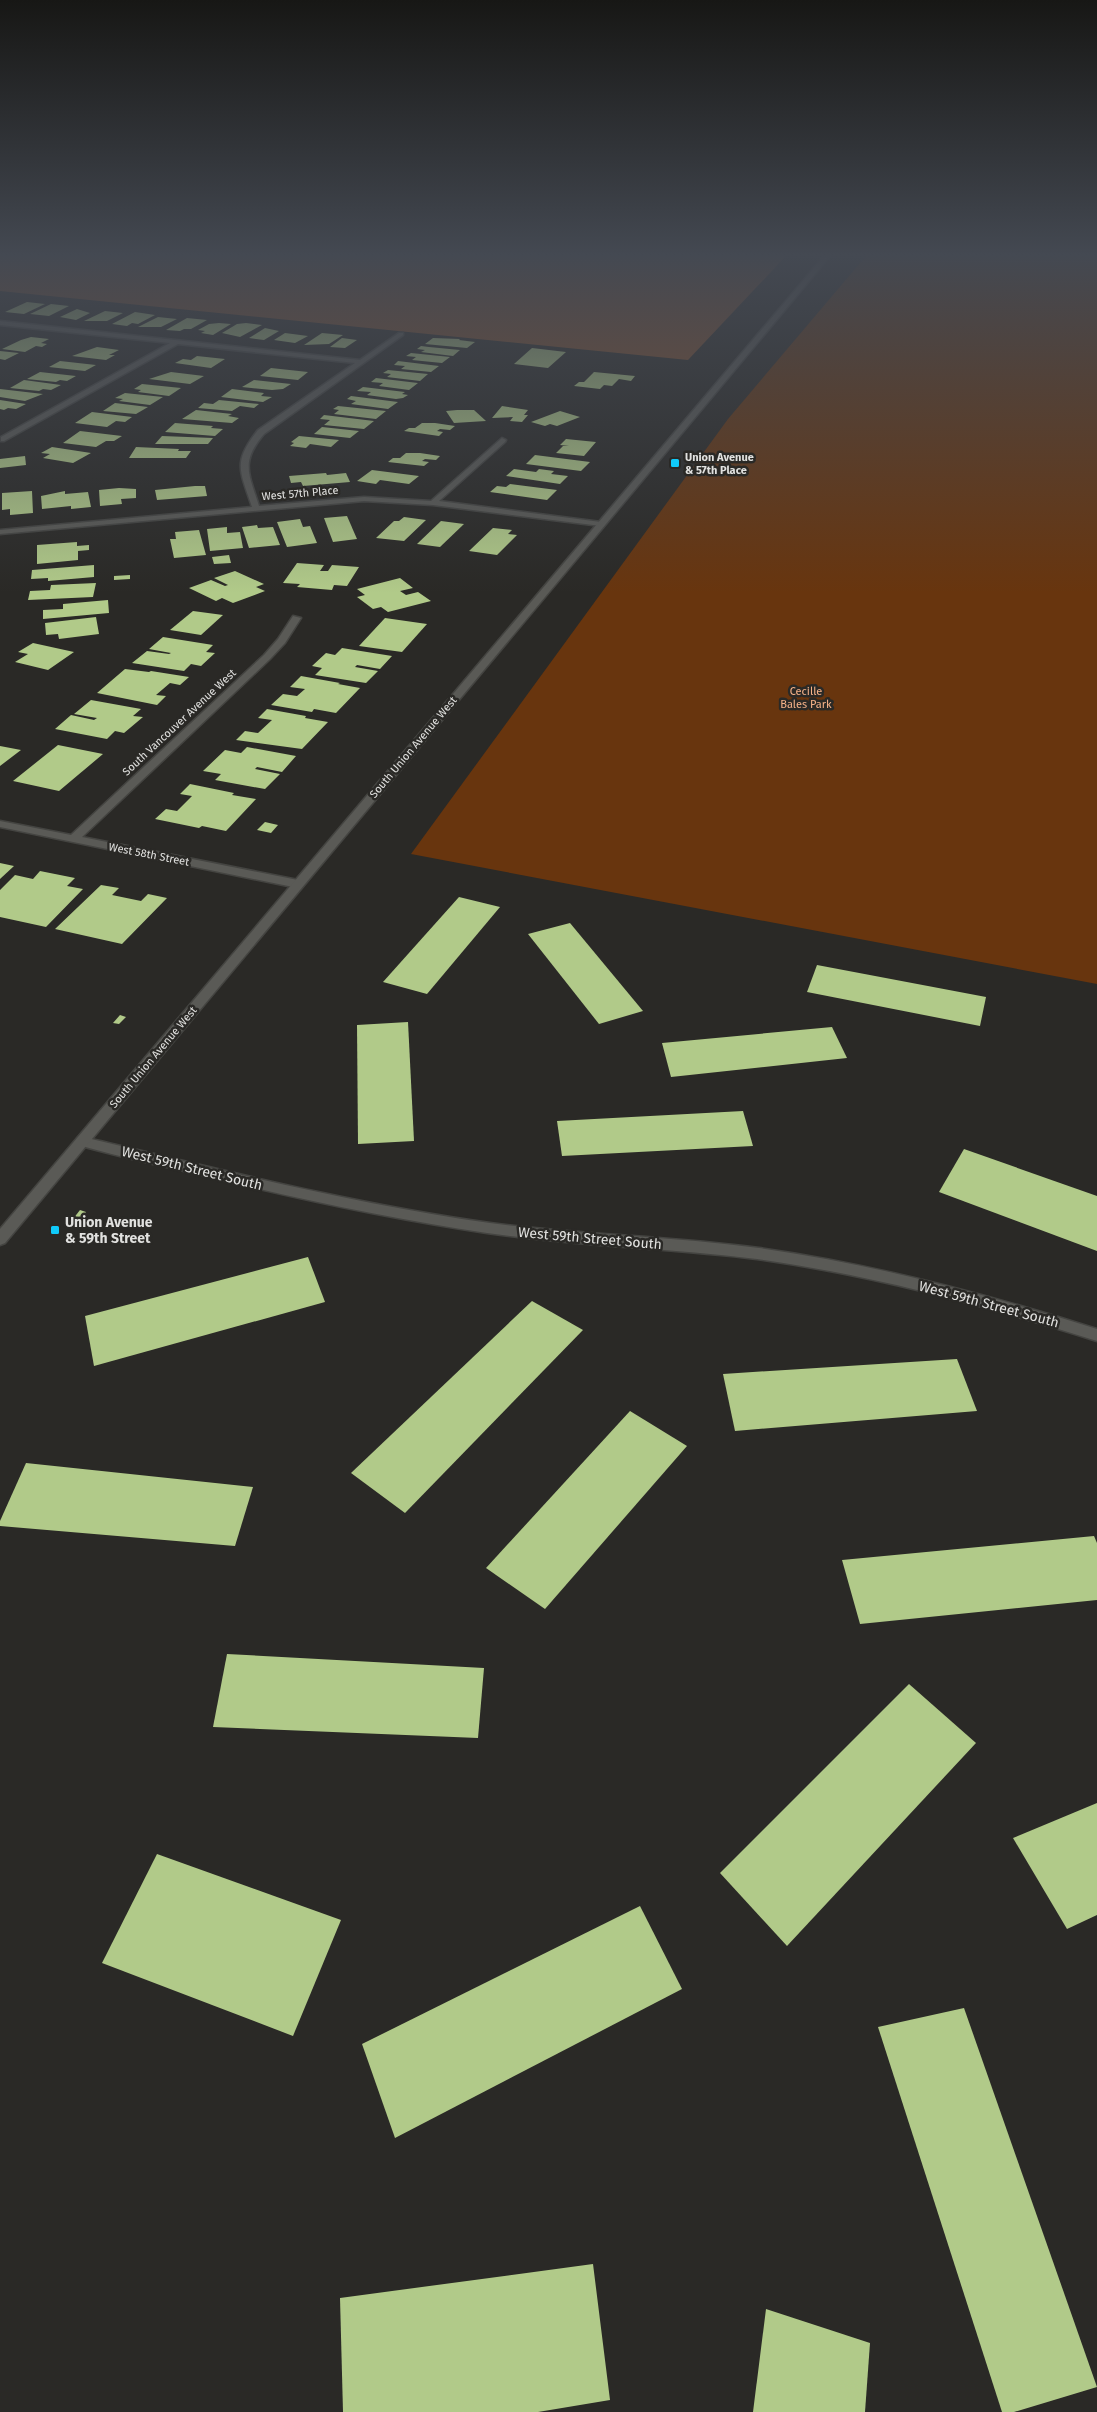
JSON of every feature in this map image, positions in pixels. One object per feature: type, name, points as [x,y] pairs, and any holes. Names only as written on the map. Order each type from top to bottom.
[{"type":"street","points":[[4,439],[129,369]]},
{"type":"street","points":[[256,508],[244,475],[243,459],[250,445],[261,432],[352,369]]},
{"type":"street","name":"South Union Avenue West","points":[[0,1239],[732,369]]},
{"type":"street","points":[[433,503],[502,440]]},
{"type":"street","name":"West 57th Place","points":[[0,532],[364,499],[433,503],[601,524]]},
{"type":"street","name":"South Vancouver Avenue West","points":[[73,839],[267,657],[282,641],[296,618]]},
{"type":"street","name":"West 58th Street","points":[[0,824],[298,884]]},
{"type":"street","name":"West 59th Street South","points":[[83,1142],[371,1210],[492,1228],[756,1254],[850,1270],[950,1292],[1039,1316],[1097,1335]]},
{"type":"green space","name":"Cecille Bales Park","points":[[771,369],[1097,369],[1097,984],[411,854],[728,419]]},
{"type":"building","points":[[63,369],[89,369],[85,371]]},
{"type":"building","points":[[270,369],[308,372],[298,380],[260,376]]},
{"type":"building","points":[[402,369],[436,369],[431,372]]},
{"type":"building","points":[[388,370],[428,374],[420,381],[387,377],[391,374],[383,373]]},
{"type":"building","points":[[40,372],[76,376],[67,381],[60,380],[56,382],[27,379]]},
{"type":"building","points":[[171,372],[204,376],[190,384],[149,379]]},
{"type":"building","points":[[594,372],[635,376],[631,381],[619,379],[612,386],[604,385],[600,389],[574,386],[579,382],[584,382]]},
{"type":"building","points":[[376,378],[418,383],[409,390],[379,386],[383,383],[371,382]]},
{"type":"building","points":[[24,380],[61,385],[51,390],[43,389],[39,391],[10,388]]},
{"type":"building","points":[[254,380],[291,384],[283,389],[272,390],[242,387]]},
{"type":"building","points":[[142,384],[181,388],[169,396],[138,392],[141,390],[134,389]]},
{"type":"building","points":[[363,387],[405,392],[402,394],[408,395],[396,399],[367,395],[371,392],[357,391]]},
{"type":"building","points":[[0,389],[43,394],[25,401],[0,397]]},
{"type":"building","points":[[232,389],[264,393],[261,396],[272,397],[263,402],[221,397]]},
{"type":"building","points":[[125,393],[163,397],[150,405],[119,401],[123,399],[115,398]]},
{"type":"building","points":[[351,396],[398,402],[388,409],[351,404],[356,401],[347,399]]},
{"type":"building","points":[[0,400],[26,404],[16,409],[8,408],[4,410],[0,409]]},
{"type":"building","points":[[219,400],[259,404],[254,408],[240,406],[232,411],[198,408],[204,403],[213,404]]},
{"type":"building","points":[[115,403],[148,407],[136,414],[103,411]]},
{"type":"building","points":[[338,406],[386,411],[376,419],[334,414],[339,410],[333,409]]},
{"type":"building","points":[[502,406],[528,410],[524,415],[528,415],[522,422],[510,421],[513,417],[492,418]]},
{"type":"building","points":[[196,410],[232,414],[228,416],[239,418],[232,423],[182,419]]},
{"type":"building","points":[[474,410],[486,421],[454,423],[446,411]]},
{"type":"building","points":[[560,411],[580,417],[557,426],[550,424],[545,426],[531,422]]},
{"type":"building","points":[[92,412],[132,417],[125,422],[116,421],[107,427],[75,423]]},
{"type":"building","points":[[324,415],[374,421],[364,429],[324,425],[330,420],[320,419]]},
{"type":"building","points":[[175,423],[213,426],[211,428],[223,429],[215,436],[165,432]]},
{"type":"building","points":[[422,423],[455,426],[450,430],[440,429],[437,431],[443,432],[439,436],[404,431],[409,428],[415,428]]},
{"type":"building","points":[[322,427],[359,431],[350,438],[314,434]]},
{"type":"building","points":[[80,431],[122,436],[114,441],[106,441],[96,447],[63,443]]},
{"type":"building","points":[[162,436],[213,438],[208,444],[155,444]]},
{"type":"building","points":[[299,436],[339,440],[331,447],[310,444],[306,448],[290,446],[294,443],[291,442]]},
{"type":"building","points":[[566,439],[596,442],[584,456],[556,453],[563,446],[569,446],[560,445]]},
{"type":"building","points":[[52,447],[91,453],[73,463],[43,458],[50,454],[41,453]]},
{"type":"building","points":[[136,447],[191,451],[186,458],[129,458]]},
{"type":"building","points":[[406,453],[440,456],[436,460],[425,459],[422,461],[429,462],[424,466],[388,462],[393,458],[400,458]]},
{"type":"building","points":[[535,455],[590,462],[581,471],[526,464]]},
{"type":"building","points":[[25,456],[26,465],[0,468],[0,459]]},
{"type":"building","points":[[514,469],[536,472],[539,469],[554,471],[551,474],[568,476],[560,484],[506,476]]},
{"type":"building","points":[[372,470],[419,476],[409,484],[380,480],[376,484],[357,481]]},
{"type":"building","points":[[326,473],[327,475],[346,473],[350,482],[303,486],[301,482],[291,483],[289,476]]},
{"type":"building","points":[[510,484],[557,490],[547,500],[490,492],[497,486],[506,487]]},
{"type":"building","points":[[205,486],[207,496],[157,500],[155,490]]},
{"type":"building","points":[[136,489],[136,498],[121,499],[122,504],[100,506],[99,490]]},
{"type":"building","points":[[32,491],[33,513],[10,515],[10,509],[2,510],[2,493]]},
{"type":"building","points":[[65,491],[65,494],[88,492],[91,507],[71,509],[71,506],[42,509],[41,496]]},
{"type":"building","points":[[347,516],[357,539],[333,542],[324,518]]},
{"type":"building","points":[[404,517],[426,520],[404,541],[376,538],[394,521],[399,521]]},
{"type":"building","points":[[300,519],[303,527],[310,526],[317,543],[287,547],[277,522]]},
{"type":"building","points":[[441,521],[464,524],[440,547],[417,544]]},
{"type":"building","points":[[257,525],[258,528],[273,527],[280,545],[249,548],[242,527]]},
{"type":"building","points":[[227,527],[227,533],[240,532],[243,548],[210,551],[207,529]]},
{"type":"building","points":[[493,528],[512,530],[508,534],[517,535],[497,555],[469,551]]},
{"type":"building","points":[[199,530],[206,555],[174,558],[170,539],[176,539],[175,532]]},
{"type":"building","points":[[77,542],[77,546],[89,545],[89,550],[78,551],[78,560],[37,564],[37,545]]},
{"type":"building","points":[[229,555],[231,563],[214,564],[212,557]]},
{"type":"building","points":[[297,563],[324,565],[320,571],[328,571],[332,565],[359,567],[347,586],[334,585],[332,590],[297,587],[300,584],[283,583]]},
{"type":"building","points":[[94,565],[94,577],[48,581],[48,578],[31,579],[32,570]]},
{"type":"building","points":[[235,571],[264,584],[256,587],[265,591],[233,603],[222,598],[216,601],[189,588],[211,580],[225,586],[228,585],[214,578]]},
{"type":"building","points":[[130,575],[130,579],[114,580],[114,576]]},
{"type":"building","points":[[400,578],[413,588],[400,591],[406,595],[418,592],[431,601],[388,612],[381,607],[373,609],[357,597],[365,595],[357,589]]},
{"type":"building","points":[[96,583],[93,597],[28,600],[30,591],[50,590],[51,585]]},
{"type":"building","points":[[108,600],[109,613],[43,619],[43,610],[63,609],[63,604]]},
{"type":"building","points":[[193,611],[223,615],[201,635],[170,630]]},
{"type":"building","points":[[96,617],[99,634],[59,639],[58,634],[46,635],[45,623]]},
{"type":"building","points":[[385,618],[427,624],[402,652],[359,646]]},
{"type":"building","points":[[163,637],[213,645],[206,652],[215,653],[201,666],[191,664],[184,671],[132,663],[147,651],[171,653],[149,649]]},
{"type":"building","points":[[33,643],[74,652],[48,670],[15,662],[28,654],[18,652]]},
{"type":"building","points":[[342,648],[392,656],[380,669],[357,665],[355,667],[378,671],[366,683],[315,675],[322,668],[312,666],[326,653],[335,655]]},
{"type":"building","points":[[125,669],[189,677],[180,685],[170,683],[156,695],[166,696],[157,705],[97,693]]},
{"type":"building","points":[[301,676],[360,688],[336,713],[314,709],[312,712],[271,705],[283,694],[297,696],[305,689],[290,687]]},
{"type":"building","points":[[91,700],[141,709],[133,716],[143,717],[124,733],[115,731],[107,739],[55,729],[71,715],[94,720],[97,718],[74,714]]},
{"type":"building","points":[[267,709],[328,722],[302,749],[236,740],[245,731],[258,733],[272,720],[258,718]]},
{"type":"building","points":[[58,745],[103,754],[59,791],[13,781]]},
{"type":"building","points":[[0,746],[21,750],[0,766]]},
{"type":"building","points":[[247,747],[296,756],[282,772],[257,767],[255,769],[280,774],[265,789],[215,780],[221,774],[203,771],[225,750],[241,753]]},
{"type":"building","points":[[190,784],[256,799],[226,831],[202,826],[199,828],[155,819],[166,809],[177,811],[192,796],[180,794]]},
{"type":"building","points":[[265,822],[278,825],[271,833],[257,830]]},
{"type":"building","points":[[0,863],[14,866],[0,879]]},
{"type":"building","points":[[40,871],[75,878],[67,886],[83,889],[46,927],[0,917],[0,890],[15,875],[33,879]]},
{"type":"building","points":[[101,885],[119,888],[112,895],[141,901],[148,894],[167,898],[122,944],[55,929]]},
{"type":"building","points":[[459,897],[500,907],[427,994],[383,982]]},
{"type":"building","points":[[570,923],[643,1011],[599,1024],[528,934]]},
{"type":"building","points":[[817,965],[986,997],[980,1026],[807,992]]},
{"type":"building","points":[[120,1015],[126,1017],[119,1024],[113,1023]]},
{"type":"building","points":[[408,1022],[414,1141],[358,1144],[357,1025]]},
{"type":"building","points":[[832,1027],[847,1058],[671,1077],[662,1043]]},
{"type":"building","points":[[743,1111],[753,1146],[562,1156],[557,1121]]},
{"type":"building","points":[[964,1149],[1097,1196],[1097,1251],[939,1192]]},
{"type":"building","points":[[80,1210],[86,1212],[79,1221],[73,1219]]},
{"type":"building","points":[[308,1257],[325,1302],[94,1366],[85,1316]]},
{"type":"building","points":[[532,1301],[583,1330],[405,1513],[351,1473]]},
{"type":"building","points":[[957,1359],[977,1411],[735,1431],[723,1374]]},
{"type":"building","points":[[630,1411],[687,1446],[545,1609],[486,1568]]},
{"type":"building","points":[[26,1463],[253,1487],[235,1546],[0,1526],[0,1521]]},
{"type":"building","points":[[1094,1536],[1097,1543],[1097,1600],[860,1624],[842,1560]]},
{"type":"building","points":[[227,1654],[484,1668],[478,1738],[213,1727]]},
{"type":"building","points":[[909,1684],[976,1743],[787,1946],[720,1873]]},
{"type":"building","points":[[1097,1803],[1097,1915],[1067,1929],[1013,1838]]},
{"type":"building","points":[[157,1854],[341,1920],[293,2036],[102,1963]]},
{"type":"building","points":[[640,1906],[682,1989],[395,2138],[362,2044]]},
{"type":"building","points":[[964,2008],[1097,2387],[1014,2412],[1002,2412],[878,2027]]},
{"type":"building","points":[[593,2264],[610,2400],[538,2412],[343,2412],[340,2298]]},
{"type":"building","points":[[766,2309],[870,2343],[865,2412],[753,2412]]},
{"type":"place","name":"Union Avenue & 57th Place","points":[[675,463]]},
{"type":"place","name":"Union Avenue & 59th Street","points":[[55,1230]]}]
